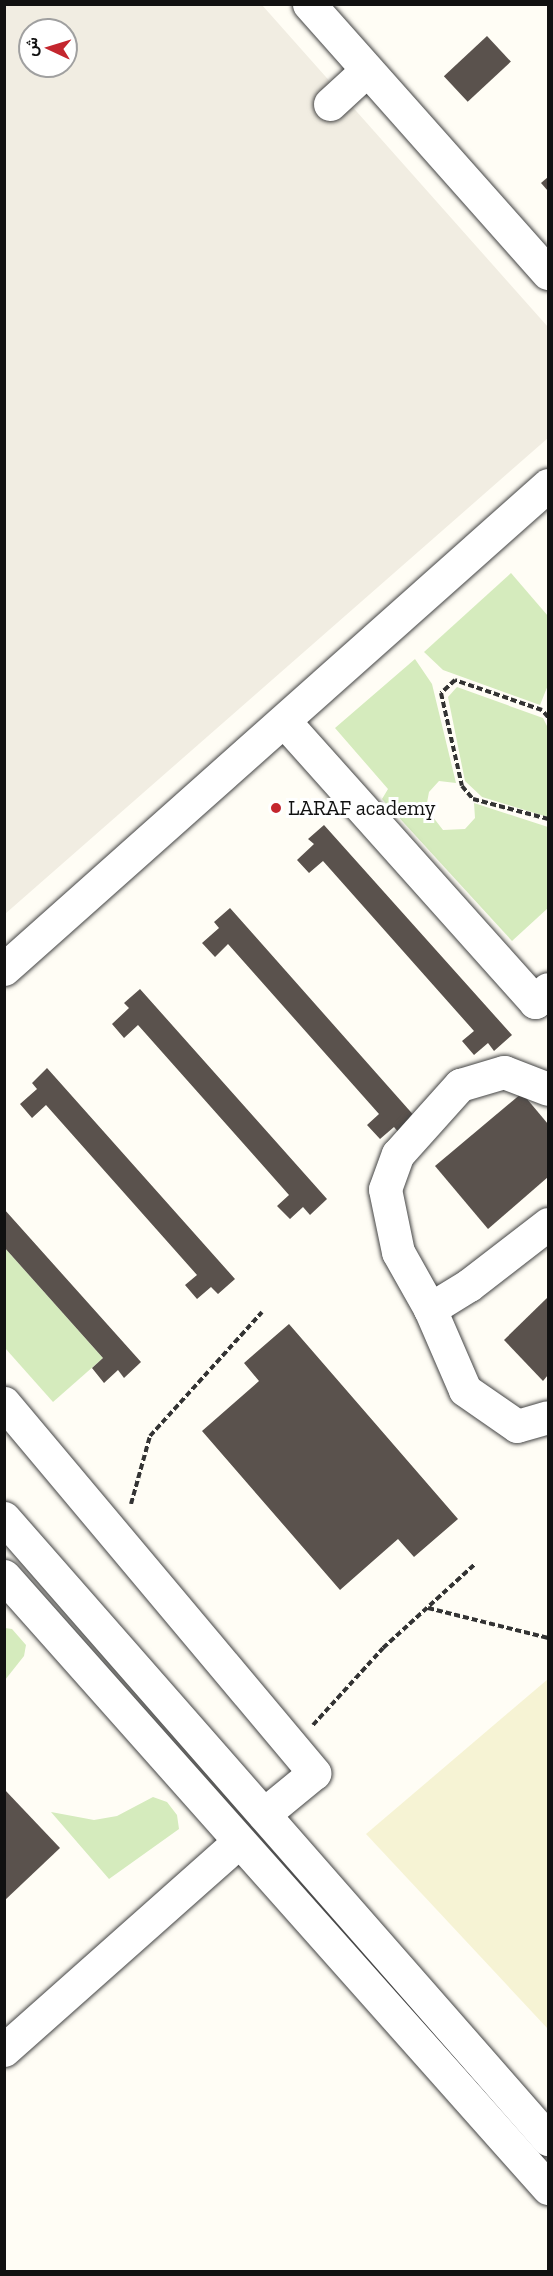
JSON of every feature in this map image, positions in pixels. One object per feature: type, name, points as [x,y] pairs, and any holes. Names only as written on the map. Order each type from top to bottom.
[{"type":"lane","points":[[309,4],[549,273]]},
{"type":"lane","points":[[330,104],[367,70]]},
{"type":"lane","points":[[4,969],[549,485]]},
{"type":"lane","points":[[284,721],[535,1002],[549,989]]},
{"type":"lane","points":[[549,1089],[504,1072],[460,1085],[398,1154],[386,1189],[398,1252],[430,1309],[465,1390],[517,1426],[549,1417]]},
{"type":"lane","points":[[430,1309],[468,1285],[549,1224]]},
{"type":"lane","points":[[4,1403],[314,1773],[264,1814]]},
{"type":"lane","points":[[4,1518],[549,2139]]},
{"type":"lane","points":[[9,1590],[239,1841],[549,2188]]},
{"type":"lane","points":[[4,2050],[239,1841]]},
{"type":"path","points":[[549,717],[542,710],[455,680],[441,693],[462,786],[473,799],[549,819]]},
{"type":"path","points":[[121,1542],[150,1436],[262,1312]]},
{"type":"path","points":[[293,1748],[382,1648],[475,1564]]},
{"type":"path","points":[[427,1608],[549,1638]]},
{"type":"shaded area","points":[[5,5],[262,5],[548,327],[548,438],[5,914]]},
{"type":"shaded area","points":[[548,1679],[548,2029],[366,1834]]},
{"type":"green space","points":[[511,573],[548,616],[548,685],[540,705],[443,670],[424,652]]},
{"type":"green space","points":[[415,659],[432,684],[456,783],[439,781],[429,792],[426,808],[443,830],[465,829],[475,818],[474,803],[548,827],[548,908],[512,941],[382,799],[388,789],[335,728]]},
{"type":"green space","points":[[457,687],[543,718],[548,728],[548,817],[482,797],[465,781],[448,697]]},
{"type":"green space","points":[[4,1247],[103,1358],[53,1402],[5,1348]]},
{"type":"green space","points":[[5,1628],[12,1629],[26,1645],[24,1656],[5,1680]]},
{"type":"green space","points":[[153,1797],[167,1802],[177,1815],[179,1829],[109,1879],[51,1812],[94,1820],[117,1816]]},
{"type":"building","points":[[487,36],[511,62],[468,102],[444,76]]},
{"type":"building","points":[[548,177],[548,191],[541,183]]},
{"type":"building","points":[[324,825],[512,1035],[494,1051],[488,1043],[474,1055],[462,1041],[474,1031],[323,861],[309,873],[297,860],[314,844],[308,839]]},
{"type":"building","points":[[230,908],[417,1119],[400,1134],[394,1127],[380,1139],[367,1125],[379,1114],[228,944],[215,957],[202,943],[219,928],[214,922]]},
{"type":"building","points":[[140,989],[327,1199],[310,1215],[303,1207],[290,1219],[277,1206],[289,1195],[138,1025],[124,1038],[112,1024],[129,1008],[124,1003]]},
{"type":"building","points":[[47,1068],[235,1279],[218,1294],[211,1287],[197,1299],[185,1285],[197,1275],[46,1105],[32,1118],[20,1104],[37,1089],[32,1083]]},
{"type":"building","points":[[522,1093],[548,1124],[548,1177],[488,1229],[435,1166]]},
{"type":"building","points":[[4,1209],[141,1362],[124,1378],[118,1370],[104,1383],[92,1368],[103,1358],[4,1247]]},
{"type":"building","points":[[548,1297],[548,1375],[543,1381],[504,1340]]},
{"type":"building","points":[[289,1324],[458,1519],[414,1557],[398,1539],[340,1590],[202,1431],[259,1381],[244,1363]]},
{"type":"building","points":[[4,1789],[60,1848],[4,1901]]},
{"type":"place","name":"LARAF academy","points":[[276,808]]}]
